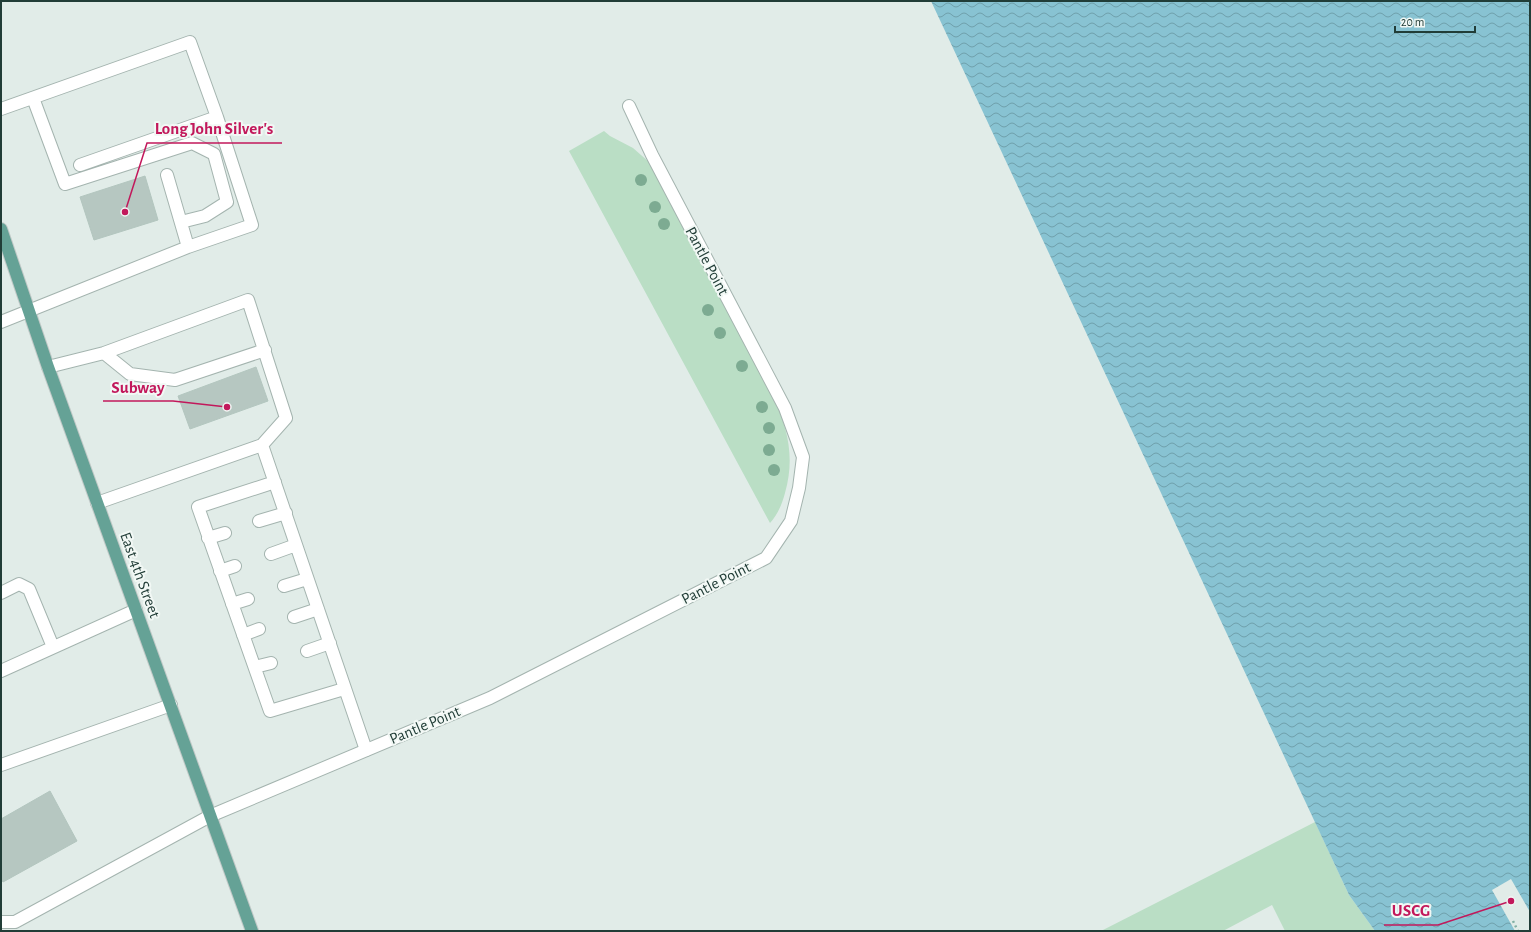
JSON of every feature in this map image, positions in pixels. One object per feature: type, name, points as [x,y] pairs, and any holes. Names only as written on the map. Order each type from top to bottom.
[{"type":"main road","name":"East 4th Street","points":[[1,229],[48,367],[252,931]]},
{"type":"street","points":[[1,109],[190,42],[217,117],[252,225],[188,247],[1,322]]},
{"type":"street","points":[[33,98],[65,184],[192,143],[214,154],[227,202],[205,216],[181,222]]},
{"type":"street","name":"Pantle Point","points":[[1,922],[15,922],[210,816],[490,698],[766,558],[791,521],[799,488],[803,457],[785,408],[652,155],[629,106]]},
{"type":"street","points":[[80,165],[217,117]]},
{"type":"street","points":[[167,175],[188,247]]},
{"type":"street","points":[[48,367],[104,353],[248,300],[286,418],[262,445],[97,503]]},
{"type":"street","points":[[104,353],[130,374],[175,380],[265,350]]},
{"type":"street","points":[[262,445],[366,750]]},
{"type":"street","points":[[275,482],[198,507],[208,538],[270,711],[344,689]]},
{"type":"street","points":[[259,522],[286,513]]},
{"type":"street","points":[[208,538],[225,533]]},
{"type":"street","points":[[271,554],[296,545]]},
{"type":"street","points":[[220,571],[235,566]]},
{"type":"street","points":[[284,586],[307,579]]},
{"type":"street","points":[[1,593],[19,584],[29,590],[53,648]]},
{"type":"street","points":[[232,604],[248,599]]},
{"type":"street","points":[[294,617],[318,609]]},
{"type":"street","points":[[1,671],[136,610]]},
{"type":"street","points":[[243,636],[259,629]]},
{"type":"street","points":[[307,651],[330,643]]},
{"type":"street","points":[[255,667],[271,662]]},
{"type":"street","points":[[1,765],[171,705]]},
{"type":"path","points":[[1513,921],[1518,931]]},
{"type":"green space","points":[[604,131],[610,136],[633,148],[649,162],[774,397],[783,421],[790,456],[788,480],[783,501],[770,523],[569,151]]},
{"type":"green space","points":[[1315,822],[1349,895],[1375,931],[1285,931],[1272,905],[1223,931],[1101,931]]},
{"type":"water","points":[[931,1],[1530,1],[1530,931],[1375,931],[1349,895]]},
{"type":"pier","points":[[1511,879],[1530,912],[1530,931],[1515,931],[1492,890]]},
{"type":"building","points":[[145,176],[158,220],[94,240],[80,197]]},
{"type":"building","points":[[256,367],[268,401],[190,429],[178,396]]},
{"type":"building","points":[[50,791],[77,841],[3,882],[1,879],[1,819]]},
{"type":"place","name":"Long John Silver's","points":[[125,212]]},
{"type":"place","name":"Subway","points":[[227,407]]},
{"type":"place","name":"USCG","points":[[1511,901]]}]
